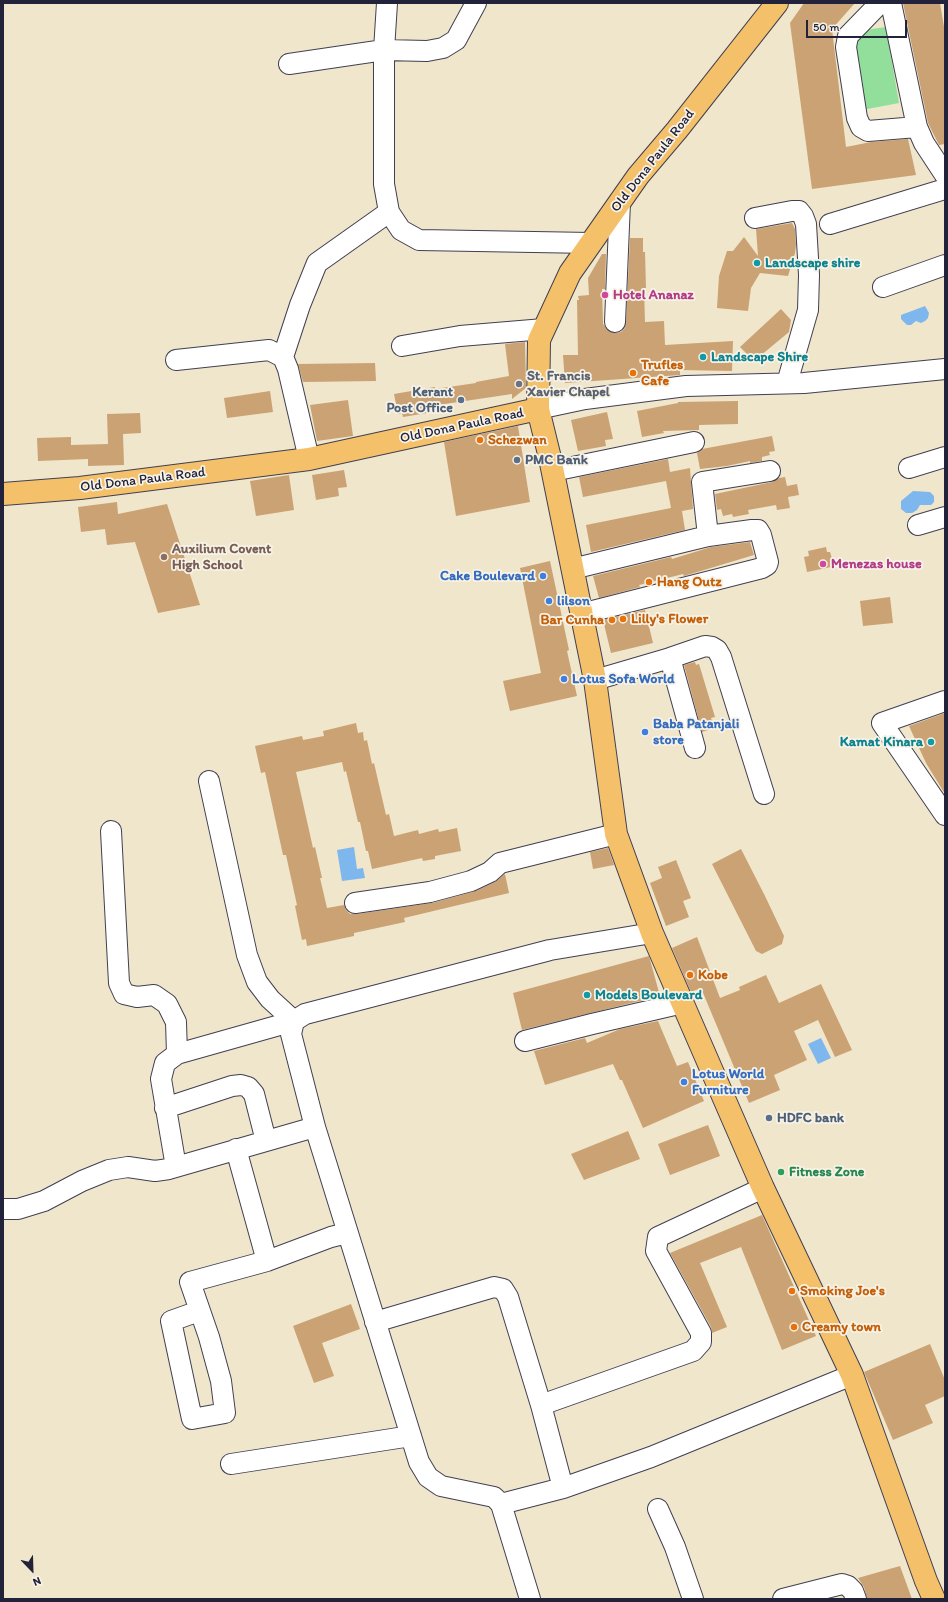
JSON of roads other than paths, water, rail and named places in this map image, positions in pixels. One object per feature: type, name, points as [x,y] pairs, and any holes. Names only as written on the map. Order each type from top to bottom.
[{"type":"main road","name":"Old Dona Paula Road","points":[[3,494],[80,488],[309,460],[538,409],[539,340],[570,273],[638,176],[677,130],[777,3]]},
{"type":"main road","points":[[538,409],[553,471],[595,680],[616,834],[652,933],[763,1188],[852,1375],[928,1593]]},
{"type":"street","points":[[387,3],[384,50],[384,184],[389,212],[401,230],[419,240],[591,243]]},
{"type":"street","points":[[289,64],[384,50],[427,51],[443,48],[456,40],[476,3]]},
{"type":"street","points":[[880,3],[848,36],[846,47],[857,118],[861,127],[868,131],[917,127]]},
{"type":"street","points":[[891,3],[917,127],[924,142],[945,175]]},
{"type":"street","points":[[830,224],[945,189]]},
{"type":"street","points":[[615,322],[620,202]]},
{"type":"street","points":[[755,218],[799,211],[804,216],[806,224],[809,275],[808,310],[787,384]]},
{"type":"street","points":[[282,357],[300,305],[317,263],[389,212]]},
{"type":"street","points":[[883,287],[945,265]]},
{"type":"street","points":[[402,346],[460,336],[544,329]]},
{"type":"street","points":[[176,360],[269,350],[282,357],[288,369],[309,460]]},
{"type":"street","points":[[538,409],[585,400],[686,386],[804,383],[859,371],[945,369]]},
{"type":"street","points":[[553,471],[694,442]]},
{"type":"street","points":[[909,468],[945,457]]},
{"type":"street","points":[[708,536],[702,482],[770,471]]},
{"type":"street","points":[[918,525],[945,517]]},
{"type":"street","points":[[572,569],[708,536],[752,530],[758,530],[762,534],[768,562],[767,565],[762,568],[581,614]]},
{"type":"street","points":[[595,680],[705,646],[712,647],[717,650],[721,657],[764,794]]},
{"type":"street","points":[[670,658],[695,748]]},
{"type":"street","points":[[945,701],[882,724],[945,816]]},
{"type":"street","points":[[209,781],[247,955],[257,982],[270,999],[294,1021]]},
{"type":"street","points":[[112,831],[119,983],[124,994],[137,997],[154,995],[167,1004],[176,1022],[177,1054]]},
{"type":"street","points":[[354,903],[430,892],[471,881],[490,872],[500,863],[616,834]]},
{"type":"street","points":[[176,1167],[160,1079],[165,1063],[177,1054],[294,1021],[305,1014],[550,950],[652,933]]},
{"type":"street","points":[[525,1041],[683,1003]]},
{"type":"street","points":[[294,1021],[291,1034],[315,1126],[419,1462],[428,1477],[441,1486],[494,1497],[502,1504],[530,1599]]},
{"type":"street","points":[[165,1108],[232,1086],[241,1085],[248,1087],[254,1094],[266,1141]]},
{"type":"street","points":[[3,1209],[18,1209],[44,1201],[82,1181],[108,1170],[128,1167],[155,1171],[176,1167],[315,1126]]},
{"type":"street","points":[[236,1149],[268,1261]]},
{"type":"street","points":[[540,1405],[693,1351],[701,1342],[702,1333],[656,1251],[658,1237],[763,1188]]},
{"type":"street","points":[[199,1311],[171,1321],[192,1419],[225,1413],[221,1381],[209,1337],[190,1282],[268,1261],[331,1237],[347,1233]]},
{"type":"street","points":[[375,1322],[494,1287],[503,1290],[508,1297],[563,1488]]},
{"type":"street","points":[[502,1504],[563,1488],[651,1457],[852,1375]]},
{"type":"street","points":[[231,1464],[411,1436]]},
{"type":"street","points":[[658,1509],[675,1547],[693,1599]]},
{"type":"street","points":[[783,1599],[842,1584],[848,1586],[853,1591],[856,1599]]},
{"type":"water","points":[[925,306],[929,313],[928,318],[925,321],[921,323],[916,321],[911,325],[907,325],[901,319],[901,315]]},
{"type":"water","points":[[913,491],[930,492],[934,496],[934,502],[931,505],[920,505],[917,510],[912,513],[906,513],[901,509],[901,501]]},
{"type":"water","points":[[354,847],[357,869],[363,868],[365,878],[342,881],[337,850]]},
{"type":"water","points":[[821,1038],[831,1058],[818,1064],[808,1044]]},
{"type":"place","name":"Landscape shire","points":[[757,263]]},
{"type":"place","name":"Hotel Ananaz","points":[[605,295]]},
{"type":"place","name":"Landscape Shire","points":[[703,357]]},
{"type":"place","name":"Trufles Cafe","points":[[633,373]]},
{"type":"place","name":"St. Francis Xavier Chapel","points":[[519,384]]},
{"type":"place","name":"Kerant Post Office","points":[[461,400]]},
{"type":"place","name":"Schezwan","points":[[480,440]]},
{"type":"place","name":"PMC Bank","points":[[517,460]]},
{"type":"place","name":"Auxilium Covent High School","points":[[164,557]]},
{"type":"place","name":"Menezas house","points":[[823,564]]},
{"type":"place","name":"Cake Boulevard","points":[[543,576]]},
{"type":"place","name":"Hang Outz","points":[[649,582]]},
{"type":"place","name":"lilson","points":[[549,601]]},
{"type":"place","name":"Lilly's Flower","points":[[623,619]]},
{"type":"place","name":"Bar Cunha","points":[[612,620]]},
{"type":"place","name":"Lotus Sofa World","points":[[564,679]]},
{"type":"place","name":"Baba Patanjali store","points":[[645,732]]},
{"type":"place","name":"Kamat Kinara","points":[[931,742]]},
{"type":"place","name":"Kobe","points":[[690,975]]},
{"type":"place","name":"Models Boulevard","points":[[587,995]]},
{"type":"place","name":"Lotus World Furniture","points":[[684,1082]]},
{"type":"place","name":"HDFC bank","points":[[769,1118]]},
{"type":"place","name":"Fitness Zone","points":[[781,1172]]},
{"type":"place","name":"Smoking Joe's","points":[[792,1291]]},
{"type":"place","name":"Creamy town","points":[[794,1327]]}]
